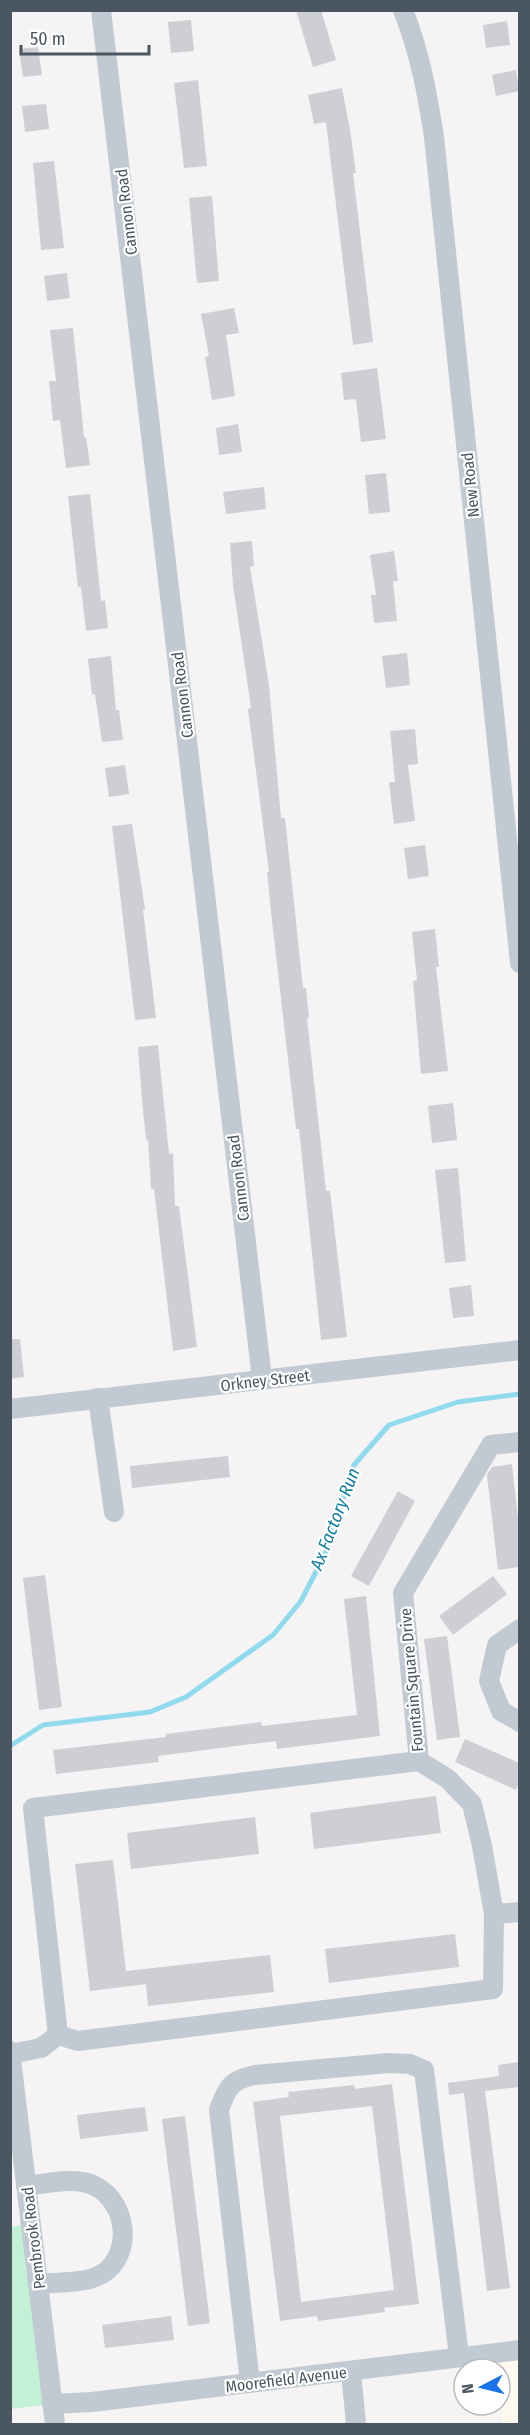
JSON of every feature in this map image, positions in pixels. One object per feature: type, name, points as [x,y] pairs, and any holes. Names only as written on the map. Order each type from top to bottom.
[{"type":"street","name":"Cannon Road","points":[[102,10],[262,1379]]},
{"type":"street","name":"New Road","points":[[404,10],[418,48],[427,86],[434,137],[519,963]]},
{"type":"street","name":"Orkney Street","points":[[10,1409],[519,1350]]},
{"type":"street","points":[[98,1398],[114,1512]]},
{"type":"street","name":"Fountain Square Drive","points":[[58,2035],[78,2041],[492,1989],[494,1914],[482,1846],[471,1804],[448,1779],[419,1761],[403,1593],[490,1445],[519,1442]]},
{"type":"street","points":[[519,1629],[497,1645],[489,1681],[501,1711],[519,1722]]},
{"type":"street","points":[[11,2053],[40,2048],[58,2035],[33,1808],[419,1761]]},
{"type":"street","points":[[494,1914],[519,1912]]},
{"type":"street","name":"Pembrook Road","points":[[11,2053],[55,2424]]},
{"type":"street","points":[[250,2384],[219,2110],[229,2088],[237,2078],[255,2075],[389,2064],[410,2064],[424,2070],[459,2356]]},
{"type":"street","points":[[26,2186],[78,2181],[94,2185],[112,2198],[120,2211],[121,2249],[103,2274],[88,2279],[38,2284]]},
{"type":"street","name":"Moorefield Avenue","points":[[52,2404],[92,2402],[250,2384],[519,2350]]},
{"type":"street","points":[[351,2372],[356,2424]]},
{"type":"shaded area","points":[[519,2350],[519,2424],[502,2424],[502,2417],[512,2417],[512,2357],[494,2357],[494,2353]]},
{"type":"green space","points":[[31,2223],[52,2404],[11,2409],[11,2227]]},
{"type":"building","points":[[296,10],[321,10],[336,60],[313,67]]},
{"type":"building","points":[[191,20],[194,51],[171,53],[168,22]]},
{"type":"building","points":[[507,21],[510,45],[486,48],[483,25]]},
{"type":"building","points":[[38,47],[42,75],[23,77],[19,49]]},
{"type":"building","points":[[516,70],[519,91],[496,96],[492,75]]},
{"type":"building","points":[[198,80],[207,166],[184,168],[174,83]]},
{"type":"building","points":[[342,88],[356,173],[353,173],[373,342],[353,345],[326,122],[314,124],[308,95]]},
{"type":"building","points":[[46,104],[49,129],[25,132],[22,106]]},
{"type":"building","points":[[54,161],[64,248],[41,250],[33,163]]},
{"type":"building","points":[[212,196],[219,281],[197,283],[189,198]]},
{"type":"building","points":[[67,273],[70,298],[47,301],[44,276]]},
{"type":"building","points":[[234,308],[239,333],[226,335],[235,396],[212,400],[205,357],[209,356],[201,314]]},
{"type":"building","points":[[73,328],[84,437],[86,437],[90,465],[66,468],[60,420],[53,421],[49,381],[56,381],[50,330]]},
{"type":"building","points":[[377,368],[386,439],[361,442],[356,399],[344,400],[341,373]]},
{"type":"building","points":[[238,424],[242,452],[219,455],[216,428]]},
{"type":"building","points":[[386,473],[390,512],[369,514],[365,475]]},
{"type":"building","points":[[264,487],[266,509],[226,514],[223,492]]},
{"type":"building","points":[[90,494],[101,601],[105,600],[108,628],[86,631],[81,587],[78,587],[68,496]]},
{"type":"building","points":[[252,541],[254,566],[250,567],[269,685],[281,818],[285,818],[303,988],[306,988],[309,1018],[307,1018],[326,1191],[330,1191],[347,1337],[321,1340],[299,1129],[296,1129],[271,912],[267,872],[269,872],[248,709],[251,708],[233,585],[230,543]]},
{"type":"building","points":[[394,551],[398,581],[393,581],[397,621],[374,623],[371,595],[376,595],[370,555]]},
{"type":"building","points":[[407,653],[410,685],[386,688],[382,656]]},
{"type":"building","points":[[111,656],[116,710],[119,710],[123,740],[102,742],[95,694],[92,695],[88,659]]},
{"type":"building","points":[[415,729],[418,764],[408,765],[415,821],[394,824],[389,782],[395,782],[390,731]]},
{"type":"building","points":[[125,765],[129,794],[109,797],[105,768]]},
{"type":"building","points":[[132,824],[145,909],[143,910],[156,1018],[135,1020],[112,826]]},
{"type":"building","points":[[425,845],[429,876],[408,879],[404,848]]},
{"type":"building","points":[[435,929],[439,967],[436,967],[448,1071],[421,1074],[413,981],[417,980],[412,932]]},
{"type":"building","points":[[158,1045],[169,1154],[173,1153],[175,1206],[179,1206],[197,1347],[173,1351],[154,1189],[151,1189],[138,1047]]},
{"type":"building","points":[[453,1103],[457,1140],[432,1143],[428,1106]]},
{"type":"building","points":[[458,1168],[466,1261],[445,1263],[435,1170]]},
{"type":"building","points":[[471,1285],[474,1316],[453,1318],[449,1288]]},
{"type":"building","points":[[10,1339],[20,1339],[24,1377],[10,1379]]},
{"type":"building","points":[[228,1456],[230,1477],[132,1488],[130,1466]]},
{"type":"building","points":[[512,1464],[519,1528],[519,1567],[498,1570],[487,1475],[492,1467]]},
{"type":"building","points":[[398,1491],[415,1501],[369,1586],[351,1576]]},
{"type":"building","points":[[45,1575],[62,1707],[39,1710],[23,1578]]},
{"type":"building","points":[[493,1576],[507,1594],[453,1635],[439,1616]]},
{"type":"building","points":[[366,1596],[380,1736],[277,1749],[276,1741],[158,1756],[159,1762],[56,1774],[53,1750],[166,1737],[166,1734],[261,1722],[262,1726],[357,1715],[344,1599]]},
{"type":"building","points":[[447,1636],[460,1737],[437,1740],[424,1639]]},
{"type":"building","points":[[465,1739],[519,1763],[519,1782],[516,1790],[455,1762]]},
{"type":"building","points":[[436,1796],[441,1833],[314,1849],[310,1813]]},
{"type":"building","points":[[255,1817],[259,1854],[131,1869],[127,1833]]},
{"type":"building","points":[[113,1860],[126,1971],[270,1955],[274,1992],[148,2006],[146,1984],[90,1991],[75,1864]]},
{"type":"building","points":[[455,1934],[459,1967],[329,1983],[325,1949]]},
{"type":"building","points":[[519,2062],[519,2087],[485,2091],[510,2288],[487,2291],[464,2093],[449,2095],[448,2083],[499,2076],[498,2065]]},
{"type":"building","points":[[392,2084],[419,2304],[384,2308],[385,2312],[318,2321],[317,2316],[280,2321],[253,2102],[289,2097],[288,2092],[354,2085],[355,2089]],"holes":[[[372,2106],[394,2290],[301,2302],[280,2116]]]},
{"type":"building","points":[[145,2107],[148,2131],[80,2139],[77,2115]]},
{"type":"building","points":[[185,2116],[210,2323],[188,2326],[162,2119]]},
{"type":"building","points":[[171,2316],[174,2340],[105,2348],[102,2325]]},
{"type":"waterway","name":"Ax Factory Run","points":[[10,1746],[43,1725],[150,1712],[186,1697],[273,1635],[301,1601],[325,1554],[354,1465],[389,1425],[458,1402],[520,1394]]}]
